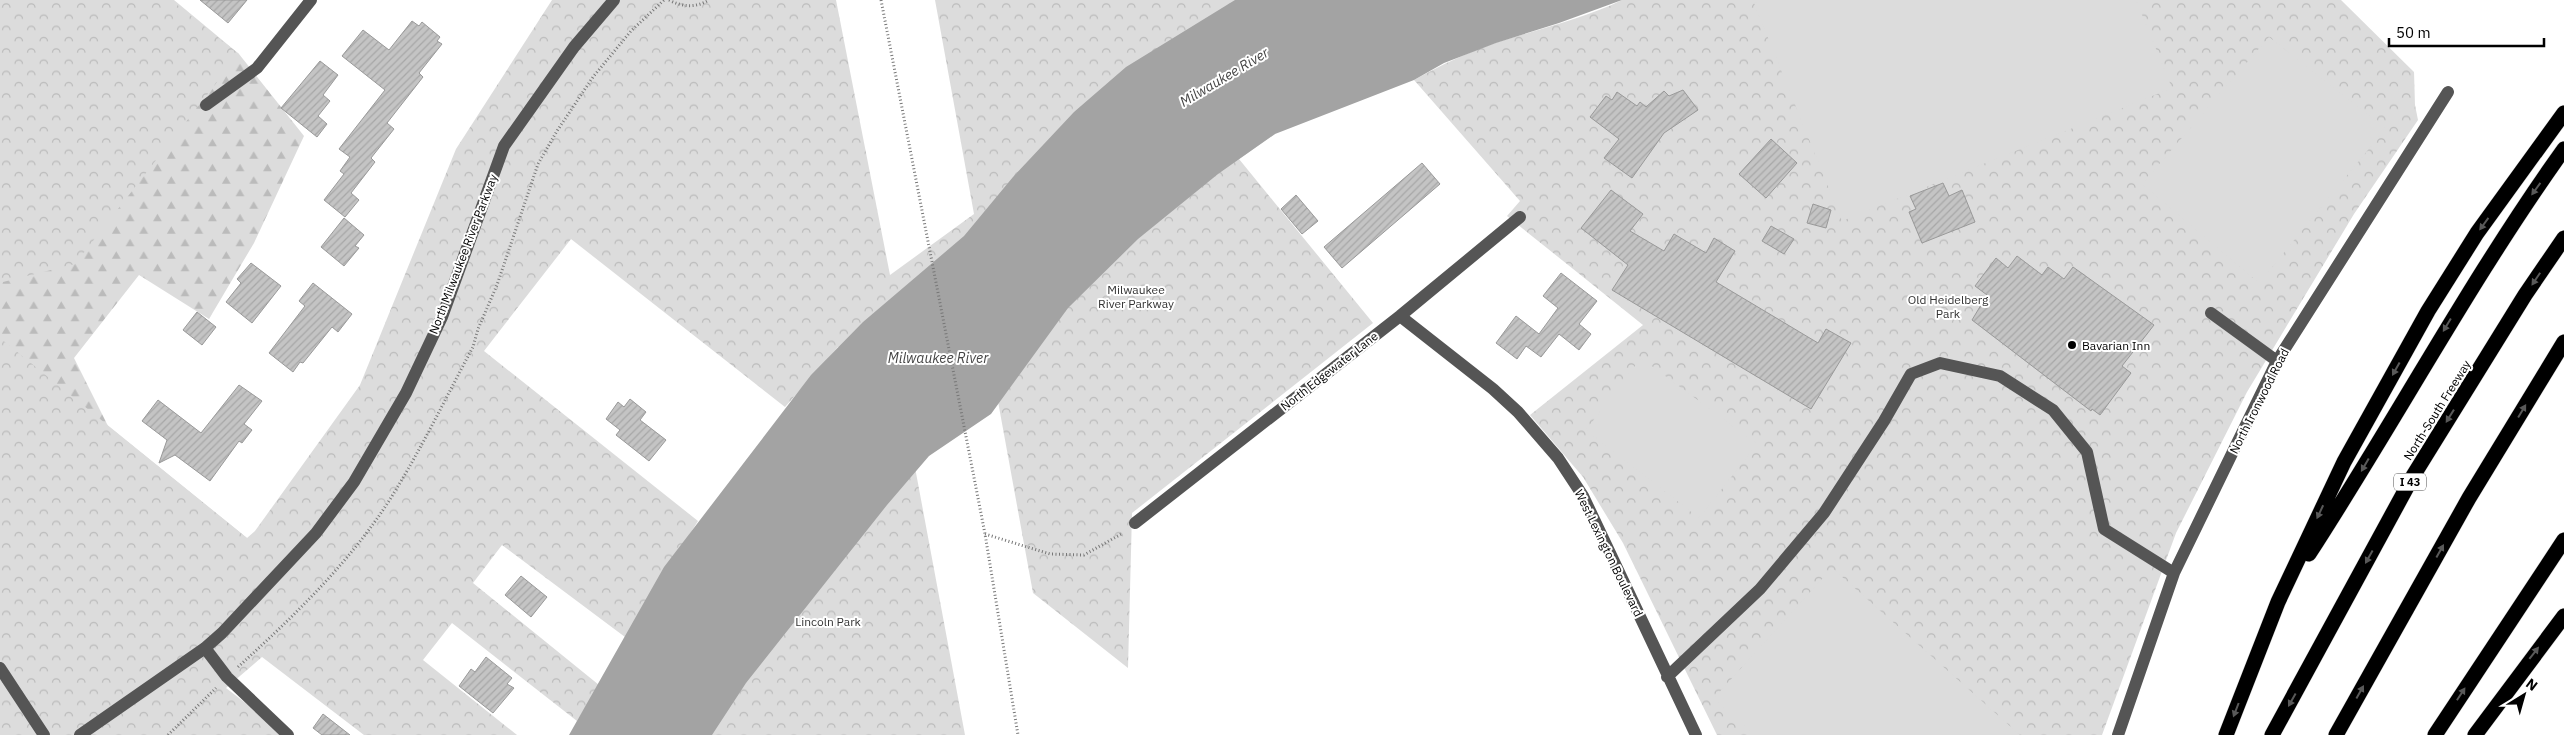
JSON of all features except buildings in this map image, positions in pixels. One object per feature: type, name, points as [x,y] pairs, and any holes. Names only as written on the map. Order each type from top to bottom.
[{"type":"highway","points":[[2226,735],[2278,602],[2344,462],[2428,311],[2477,233],[2564,113]]},
{"type":"highway","points":[[2278,602],[2352,487],[2453,316],[2526,202],[2564,149]]},
{"type":"highway","name":"North-South Freeway","points":[[2272,735],[2413,476],[2525,295],[2564,238]]},
{"type":"highway","points":[[2336,735],[2469,498],[2564,342]]},
{"type":"highway","points":[[2435,735],[2564,540]]},
{"type":"highway","points":[[2475,735],[2564,616]]},
{"type":"street","points":[[206,105],[257,68],[311,0]]},
{"type":"street","name":"North Milwaukee River Parkway","points":[[80,735],[204,648],[222,632],[316,533],[354,482],[406,393],[442,317],[504,146],[574,47],[614,0]]},
{"type":"street","name":"North Ironwood Road","points":[[2118,735],[2174,573],[2277,361],[2448,92]]},
{"type":"street","name":"North Edgewater Lane","points":[[1135,523],[1400,316],[1520,217]]},
{"type":"street","points":[[2211,313],[2277,361]]},
{"type":"street","name":"West Lexington Boulevard","points":[[1400,316],[1499,395],[1534,430],[1558,458],[1583,496],[1696,735]]},
{"type":"street","points":[[1667,677],[1760,589],[1824,513],[1884,422],[1911,374],[1940,363],[2000,376],[2052,410],[2087,452],[2104,529],[2174,573]]},
{"type":"street","points":[[204,648],[227,678],[288,735]]},
{"type":"street","points":[[0,668],[44,735]]},
{"type":"path","points":[[669,0],[679,6],[700,6],[709,0]]},
{"type":"path","points":[[881,0],[985,534],[1018,735]]},
{"type":"path","points":[[985,534],[1050,554],[1084,555],[1115,539],[1135,523]]},
{"type":"green space","points":[[0,0],[174,0],[239,54],[304,136],[254,243],[209,319],[139,275],[74,358],[108,426],[247,538],[0,735]]},
{"type":"green space","points":[[0,0],[171,0],[239,54],[75,264],[3,282],[0,292]]},
{"type":"green space","name":"Milwaukee River Parkway","points":[[552,0],[836,0],[890,275],[974,214],[935,0],[1235,0],[1275,134],[1239,159],[1373,323],[1132,513],[1128,668],[1033,593],[995,385],[838,347],[785,407],[571,239],[484,351],[698,521],[625,637],[502,545],[473,583],[599,685],[577,721],[452,623],[423,660],[517,735],[364,735],[262,657],[226,688],[287,735],[0,735],[0,338],[247,538],[255,531],[360,385],[456,149]]},
{"type":"green space","name":"Old Heidelberg Park","points":[[1622,0],[2341,0],[2414,72],[2415,105],[2418,120],[2354,214],[2247,392],[2176,533],[2102,735],[1717,735],[1623,543],[1583,477],[1530,415],[1643,325],[1507,216],[1520,201],[1414,80],[1476,50],[1576,18]]},
{"type":"green space","points":[[1761,0],[2136,0],[2172,88],[1842,221],[1754,3]]},
{"type":"green space","points":[[2269,37],[2386,128],[2259,283],[2142,184]]},
{"type":"green space","points":[[1641,358],[1757,444],[1699,518],[1586,430]]},
{"type":"green space","name":"Lincoln Park","points":[[911,446],[965,735],[610,735]]},
{"type":"green space","points":[[1832,568],[2020,735],[1754,735],[1714,698]]},
{"type":"water","name":"Milwaukee River","points":[[1235,0],[1622,0],[1496,43],[1444,63],[1414,80],[1275,134],[1218,174],[1138,239],[1068,308],[991,414],[929,456],[887,505],[746,683],[712,735],[569,735],[664,567],[811,375],[863,322],[964,236],[1013,177],[1074,112],[1126,67]]},
{"type":"place","name":"Bavarian Inn","points":[[2072,345]]}]
